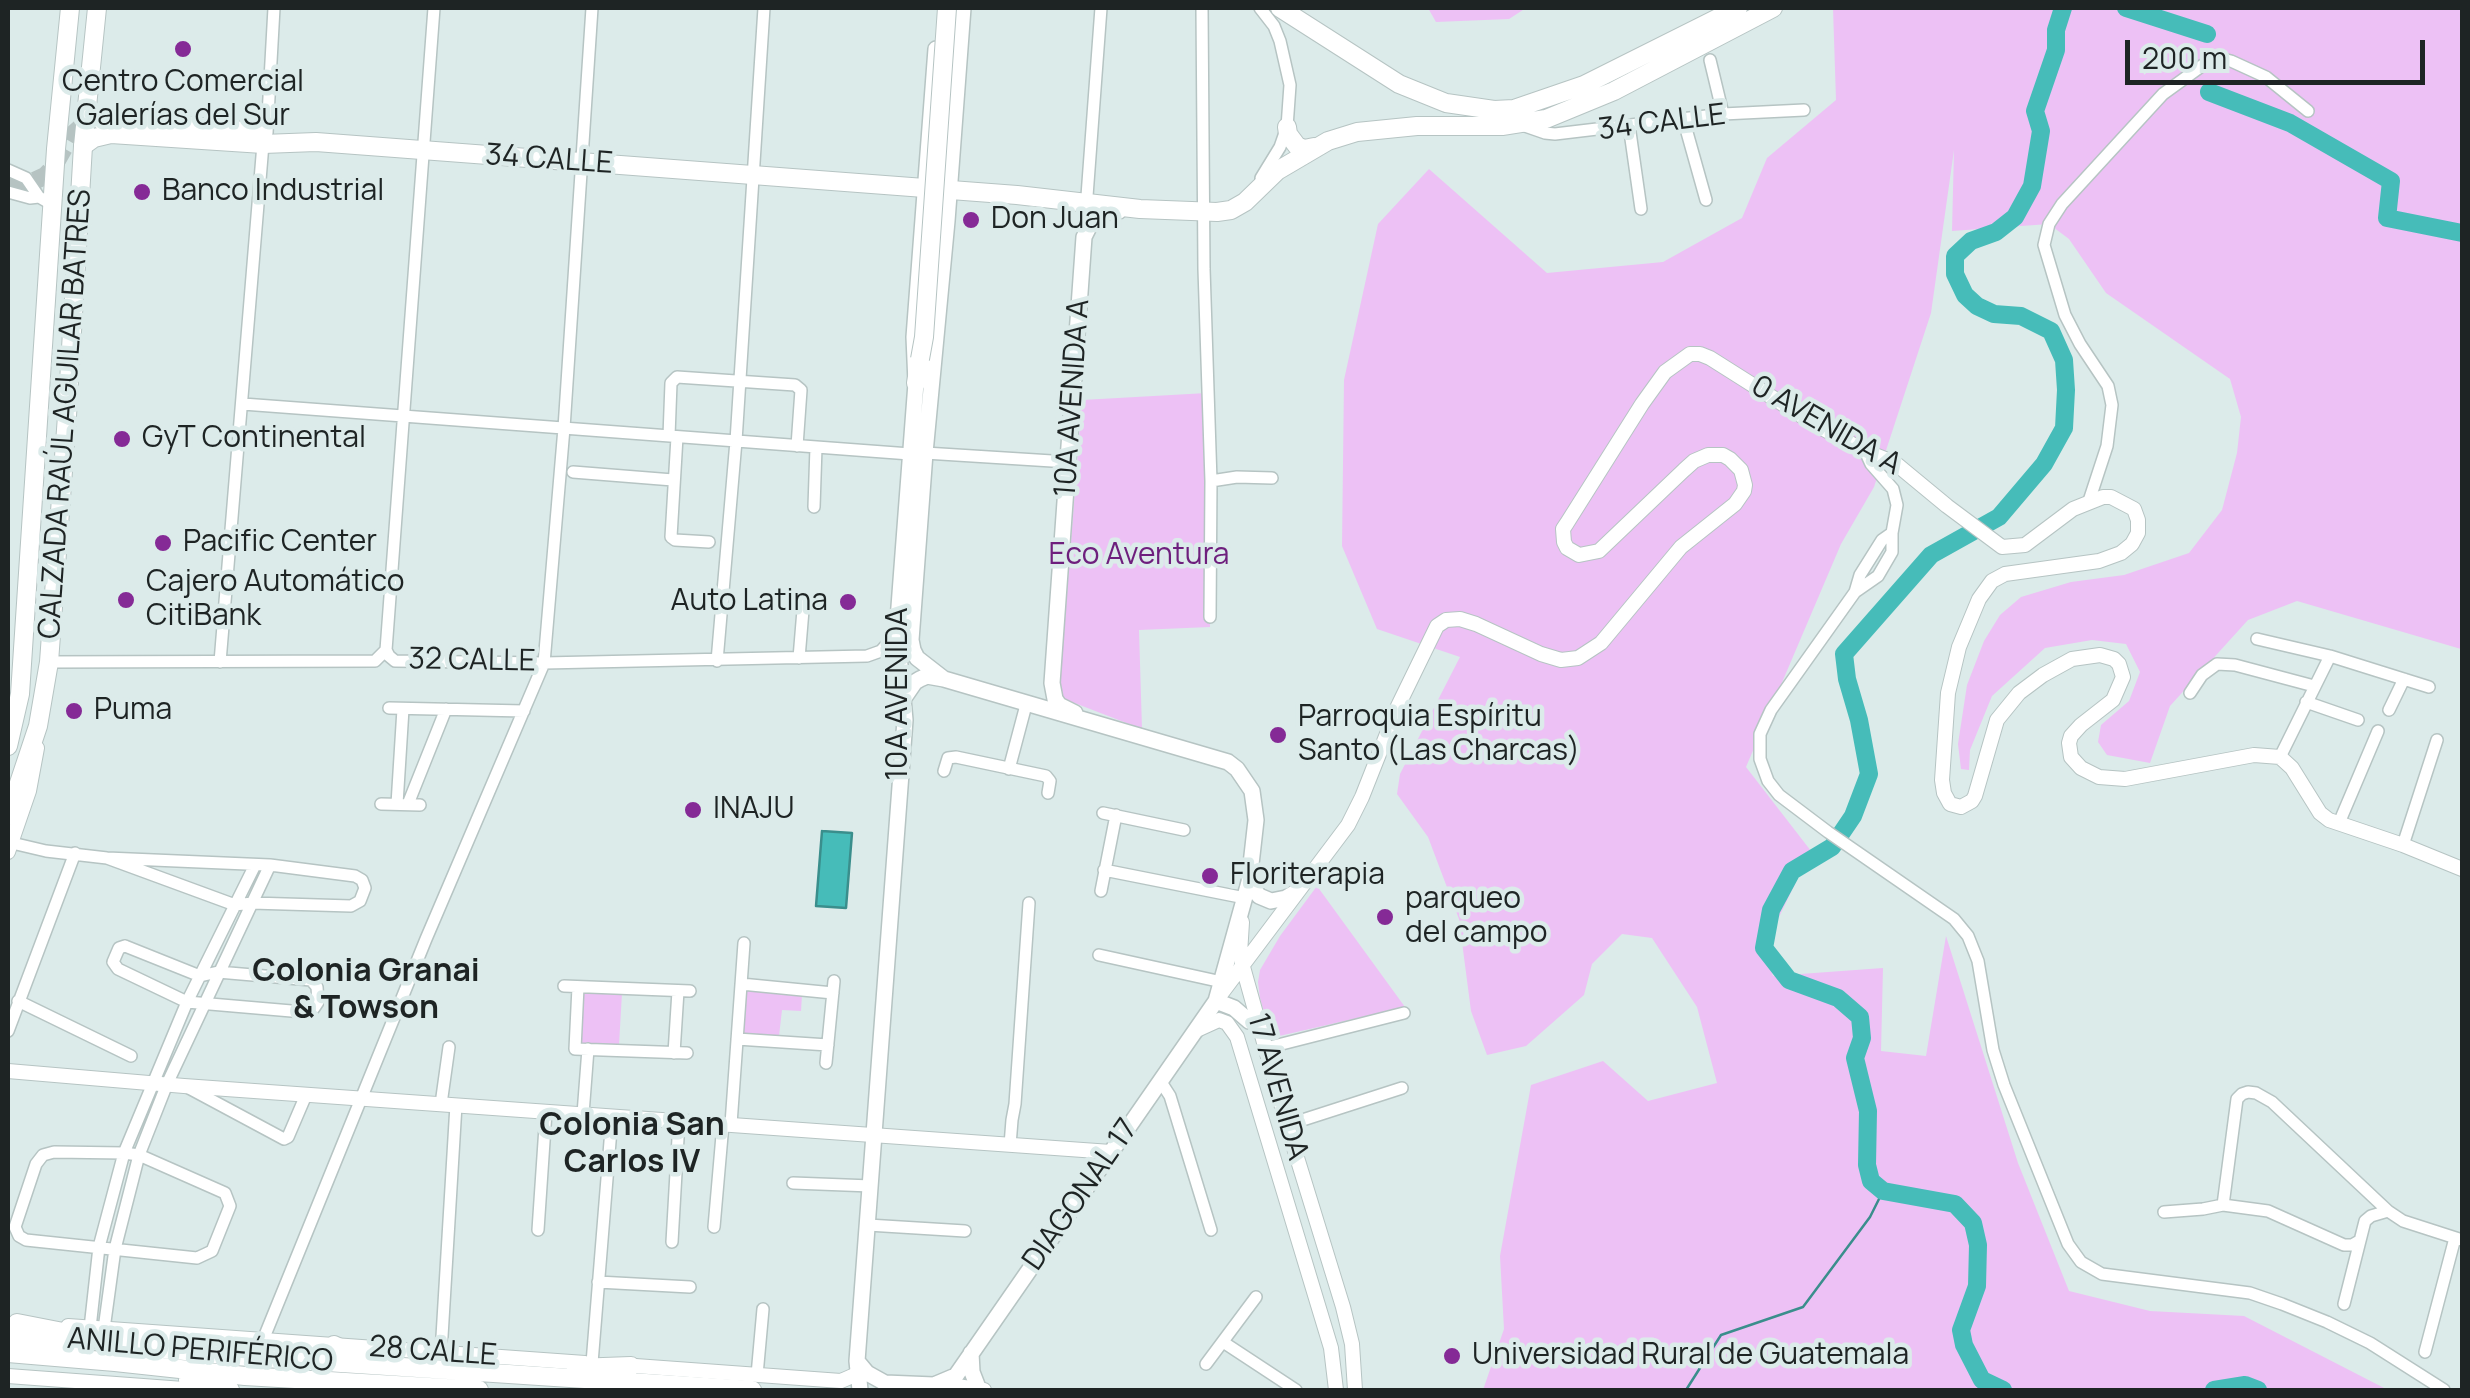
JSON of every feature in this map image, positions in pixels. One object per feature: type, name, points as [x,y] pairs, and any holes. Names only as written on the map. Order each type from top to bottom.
[{"type":"main road","name":"CALZADA RAÚL AGUILAR BATRES","points":[[8,743],[20,694],[46,201],[70,8]]},
{"type":"main road","name":"CALZADA RAÚL AGUILAR BATRES","points":[[8,816],[38,726],[49,662],[83,146],[97,8]]},
{"type":"main road","name":"10A AVENIDA","points":[[939,8],[914,337],[916,459],[922,500],[911,640],[917,658],[944,679]]},
{"type":"main road","points":[[916,383],[924,337],[948,8]]},
{"type":"main road","name":"10A AVENIDA","points":[[858,1377],[904,720],[897,634],[948,221],[963,8]]},
{"type":"main road","points":[[1280,8],[1399,84],[1446,103],[1494,110],[1514,109],[1558,96],[1738,8]]},
{"type":"main road","points":[[1287,126],[1291,141],[1312,148],[1357,132],[1417,126],[1522,125],[1614,91],[1772,8]]},
{"type":"main road","points":[[102,121],[126,120],[265,138]]},
{"type":"main road","name":"34 CALLE","points":[[83,146],[94,138],[112,134],[265,138],[1017,195],[1140,209],[1204,212],[1231,210],[1244,202]]},
{"type":"main road","points":[[1244,202],[1278,171],[1319,145]]},
{"type":"main road","name":"34 CALLE","points":[[1017,195],[1087,196],[1178,211]]},
{"type":"main road","points":[[922,220],[935,208],[948,221]]},
{"type":"main road","name":"10A AVENIDA A","points":[[1096,724],[1059,705],[1053,692],[1084,237],[1093,219],[1102,213],[1140,209]]},
{"type":"main road","points":[[904,698],[927,676],[1096,724]]},
{"type":"main road","name":"17 AVENIDA","points":[[1096,724],[1217,757],[1233,766],[1246,781],[1252,791],[1255,831],[1245,896]]},
{"type":"main road","points":[[1245,896],[1271,901],[1296,892]]},
{"type":"main road","name":"DIAGONAL 17","points":[[950,1384],[1216,1001],[1245,896]]},
{"type":"main road","points":[[1216,1001],[1234,1008],[1255,1026]]},
{"type":"main road","name":"ANILLO PERIFÉRICO","points":[[11,1327],[235,1356],[754,1382]]},
{"type":"main road","points":[[334,1345],[375,1365]]},
{"type":"main road","name":"ANILLO PERIFÉRICO","points":[[8,1352],[246,1376],[479,1390]]},
{"type":"main road","points":[[971,1353],[972,1372],[982,1390]]},
{"type":"main road","points":[[115,1362],[230,1390]]},
{"type":"main road","points":[[495,1372],[631,1366]]},
{"type":"main road","points":[[858,1377],[885,1383],[950,1384]]},
{"type":"street","points":[[220,662],[274,8]]},
{"type":"street","points":[[386,650],[434,8]]},
{"type":"street","points":[[235,1356],[263,1340],[426,939],[544,663],[592,8]]},
{"type":"street","points":[[717,661],[736,441],[764,8]]},
{"type":"street","points":[[1087,196],[1102,8]]},
{"type":"street","points":[[1202,8],[1210,617]]},
{"type":"street","points":[[1244,202],[1280,147],[1290,106],[1287,65],[1274,26],[1260,8]]},
{"type":"street","points":[[2088,502],[2106,446],[2112,405],[2108,386],[2065,315],[2044,245],[2049,224],[2062,204],[2163,94],[2214,57],[2266,76],[2308,112]]},
{"type":"street","points":[[1710,60],[1723,114]]},
{"type":"street","name":"34 CALLE","points":[[1522,125],[1555,134],[1723,114],[1804,110]]},
{"type":"street","points":[[1683,118],[1706,200]]},
{"type":"street","points":[[1629,125],[1640,209]]},
{"type":"street","points":[[12,172],[26,178],[46,201]]},
{"type":"street","points":[[10,193],[21,185],[12,172]]},
{"type":"street","points":[[10,193],[46,201]]},
{"type":"street","name":"0 AVENIDA A","points":[[1243,967],[1348,825],[1398,706],[1441,622],[1452,618],[1469,621],[1540,654],[1561,660],[1578,658],[1608,636],[1680,547],[1736,504],[1744,492],[1741,470],[1723,455],[1708,454],[1694,461],[1599,551],[1579,555],[1564,542],[1566,523],[1619,440],[1665,372],[1690,354],[1710,358],[1816,425],[1896,463],[2002,546],[2025,544],[2088,502]]},
{"type":"street","points":[[709,542],[671,537],[673,380],[677,377],[799,386],[797,446]]},
{"type":"street","points":[[242,404],[797,446],[1068,462]]},
{"type":"street","points":[[814,506],[816,447]]},
{"type":"street","points":[[1865,451],[1893,489],[1897,505],[1892,552],[1878,576],[1855,592],[1770,710],[1760,734],[1760,759],[1768,781],[1779,795],[1828,832],[1954,919],[1968,936],[1978,961],[1993,1050],[2004,1085],[2068,1244],[2081,1262],[2102,1274],[2250,1294],[2282,1304],[2370,1344],[2444,1390]]},
{"type":"street","points":[[573,472],[674,480]]},
{"type":"street","points":[[1211,481],[1272,478]]},
{"type":"street","points":[[2088,502],[2112,496],[2134,509],[2138,533],[2132,544],[2120,554],[2100,561],[1997,577],[1975,606],[1948,692],[1942,780],[1950,804],[1961,807],[1975,796],[1993,730],[2010,701],[2062,664],[2082,656],[2100,655],[2114,660],[2123,677],[2113,700],[2072,736],[2071,757],[2081,768],[2112,779],[2125,779],[2270,754],[2292,768],[2320,813],[2329,820],[2462,868]]},
{"type":"street","points":[[799,658],[804,598]]},
{"type":"street","name":"32 CALLE","points":[[49,662],[375,661],[386,650],[395,661],[717,661],[874,655],[897,634]]},
{"type":"street","points":[[2256,639],[2330,656],[2430,687]]},
{"type":"street","points":[[2280,757],[2330,656]]},
{"type":"street","points":[[2190,693],[2202,675],[2217,664],[2314,686]]},
{"type":"street","points":[[2390,710],[2404,679]]},
{"type":"street","points":[[2306,702],[2358,720]]},
{"type":"street","points":[[1009,769],[1026,704]]},
{"type":"street","points":[[389,708],[524,711]]},
{"type":"street","points":[[403,709],[408,805]]},
{"type":"street","points":[[408,805],[446,709]]},
{"type":"street","points":[[38,726],[29,792],[10,848],[108,858],[270,865],[355,876],[364,884],[363,897],[351,906],[235,905],[108,858]]},
{"type":"street","points":[[2340,823],[2378,731]]},
{"type":"street","points":[[2402,845],[2437,740]]},
{"type":"street","points":[[944,772],[952,756],[1046,776],[1050,781],[1048,793]]},
{"type":"street","points":[[381,804],[408,805]]},
{"type":"street","points":[[1101,891],[1109,814],[1184,830]]},
{"type":"street","points":[[8,1031],[75,853]]},
{"type":"street","points":[[97,1329],[114,1248],[160,1084],[188,1002],[255,865]]},
{"type":"street","points":[[97,1329],[99,1247],[124,1153],[204,1005],[270,865]]},
{"type":"street","points":[[1104,870],[1245,896]]},
{"type":"street","name":"17 AVENIDA","points":[[1245,896],[1240,954],[1255,1026],[1266,1048],[1331,1264],[1352,1344],[1355,1390]]},
{"type":"street","points":[[1014,1145],[1020,1120],[1016,1104],[1029,903]]},
{"type":"street","points":[[714,1227],[737,1039],[744,943]]},
{"type":"street","points":[[124,946],[200,976],[218,972],[311,980],[318,987],[318,1002],[303,1012],[188,1002],[118,968],[114,962],[119,948],[124,946]]},
{"type":"street","points":[[1099,955],[1222,982]]},
{"type":"street","name":"DIAGONAL 17","points":[[1216,1001],[1243,967]]},
{"type":"street","points":[[741,984],[833,987],[826,1063]]},
{"type":"street","points":[[564,986],[684,991],[674,1052]]},
{"type":"street","points":[[578,987],[583,1114]]},
{"type":"street","points":[[18,1001],[131,1056]]},
{"type":"street","points":[[1266,1048],[1404,1012]]},
{"type":"street","name":"17 AVENIDA","points":[[1198,1030],[1219,1020],[1228,1022],[1237,1037],[1330,1348],[1336,1390]]},
{"type":"street","points":[[1237,1037],[1239,1026],[1255,1026]]},
{"type":"street","points":[[737,1039],[828,1044]]},
{"type":"street","points":[[441,1353],[449,1047]]},
{"type":"street","points":[[582,1049],[688,1053]]},
{"type":"street","points":[[8,1070],[1111,1152]]},
{"type":"street","points":[[1161,1082],[1173,1105],[1211,1230]]},
{"type":"street","points":[[184,1086],[284,1139],[306,1094]]},
{"type":"street","points":[[1287,1125],[1402,1088]]},
{"type":"street","points":[[2224,1205],[2238,1098],[2248,1092],[2256,1093],[2272,1102],[2388,1211],[2459,1239],[2425,1352]]},
{"type":"street","points":[[538,1230],[546,1112]]},
{"type":"street","points":[[592,1364],[612,1117]]},
{"type":"street","points":[[672,1242],[679,1121]]},
{"type":"street","points":[[54,1152],[139,1155],[224,1192],[228,1198],[230,1206],[212,1250],[205,1256],[26,1240],[19,1236],[15,1227],[36,1164],[43,1156],[54,1152]]},
{"type":"street","points":[[793,1182],[871,1186]]},
{"type":"street","points":[[2164,1212],[2224,1205],[2268,1211],[2344,1245],[2359,1242]]},
{"type":"street","points":[[2344,1304],[2366,1221],[2388,1211]]},
{"type":"street","points":[[868,1226],[965,1231]]},
{"type":"street","points":[[1307,1272],[1331,1264]]},
{"type":"street","points":[[598,1282],[690,1288]]},
{"type":"street","points":[[1206,1364],[1256,1297]]},
{"type":"street","points":[[754,1382],[763,1309]]},
{"type":"street","name":"28 CALLE","points":[[11,1327],[97,1329],[631,1366],[754,1382],[841,1381],[858,1377]]},
{"type":"street","points":[[1223,1342],[1296,1390]]},
{"type":"street","points":[[8,1376],[197,1390]]},
{"type":"street","points":[[950,1384],[982,1390]]},
{"type":"green space","points":[[1428,8],[1526,8],[1509,19],[1436,22]]},
{"type":"green space","points":[[1833,8],[2462,8],[2462,662],[2461,649],[2297,601],[2248,620],[2170,706],[2150,763],[2107,755],[2098,742],[2101,725],[2129,701],[2140,672],[2126,644],[2092,640],[2045,648],[1992,696],[1970,750],[1969,770],[1961,769],[1958,744],[1967,685],[1984,641],[2000,615],[2021,597],[2071,582],[2124,575],[2189,553],[2222,510],[2237,453],[2241,417],[2230,379],[2106,293],[2069,239],[2049,224],[1952,231],[1954,150],[1931,313],[1874,487],[1841,544],[1746,767],[1811,851],[1764,948],[1773,976],[1883,968],[1881,1051],[1926,1056],[1946,936],[2018,1163],[2069,1291],[2150,1311],[2244,1316],[2388,1390],[1483,1390],[1504,1329],[1500,1256],[1531,1085],[1603,1061],[1648,1101],[1717,1083],[1697,1007],[1652,938],[1622,934],[1592,964],[1584,995],[1526,1046],[1487,1055],[1471,1011],[1459,919],[1428,837],[1397,794],[1400,774],[1460,657],[1377,629],[1342,546],[1344,380],[1378,224],[1429,169],[1547,273],[1663,262],[1742,218],[1767,158],[1836,100]]},
{"type":"green space","name":"Eco Aventura","points":[[1207,393],[1210,627],[1139,630],[1142,729],[1059,697],[1082,400]]},
{"type":"green space","points":[[1317,886],[1405,1007],[1275,1037],[1260,998],[1260,970]]},
{"type":"green space","points":[[746,991],[802,995],[801,1011],[782,1010],[779,1036],[743,1034]]},
{"type":"green space","points":[[583,992],[622,993],[619,1045],[580,1043]]},
{"type":"water","points":[[822,831],[852,833],[846,908],[816,906]]},
{"type":"waterway","points":[[2003,1390],[1982,1380],[1964,1345],[1961,1330],[1977,1286],[1978,1245],[1973,1223],[1955,1204],[1883,1191],[1871,1181],[1867,1165],[1868,1111],[1855,1058],[1862,1038],[1860,1017],[1838,998],[1789,980],[1764,948],[1771,910],[1792,871],[1832,847],[1853,816],[1869,774],[1844,654],[1931,555],[1999,517],[2044,464],[2064,428],[2064,360],[2051,331],[2021,316],[1994,314],[1977,306],[1965,295],[1955,274],[1955,256],[1971,241],[1996,232],[2015,217],[2032,186],[2041,131],[2035,111],[2056,50],[2056,30],[2063,8]]},
{"type":"waterway","points":[[2126,8],[2207,34]]},
{"type":"waterway","points":[[2209,92],[2290,123],[2391,181],[2387,218],[2462,233]]},
{"type":"waterway","points":[[1686,1390],[1721,1335],[1803,1307],[1870,1217],[1883,1191]]},
{"type":"waterway","points":[[2214,1390],[2245,1385],[2258,1390]]},
{"type":"tunnel","points":[[8,184],[45,176],[71,136],[95,123]]},
{"type":"place","name":"Centro Comercial Galerías del Sur","points":[[183,49]]},
{"type":"place","name":"Banco Industrial","points":[[142,192]]},
{"type":"place","name":"Don Juan","points":[[971,220]]},
{"type":"place","name":"GyT Continental","points":[[122,439]]},
{"type":"place","name":"Pacific Center","points":[[163,543]]},
{"type":"place","name":"Cajero Automático CitiBank","points":[[126,600]]},
{"type":"place","name":"Auto Latina","points":[[848,602]]},
{"type":"place","name":"Puma","points":[[74,711]]},
{"type":"place","name":"Parroquia Espíritu Santo (Las Charcas)","points":[[1278,735]]},
{"type":"place","name":"INAJU","points":[[693,810]]},
{"type":"place","name":"Floriterapia","points":[[1210,876]]},
{"type":"place","name":"parqueo del campo","points":[[1385,917]]},
{"type":"place","name":"Universidad Rural de Guatemala","points":[[1452,1356]]},
{"type":"district","name":"Colonia Granai & Towson","points":[[366,990]]},
{"type":"district","name":"Colonia San Carlos IV","points":[[632,1144]]}]
